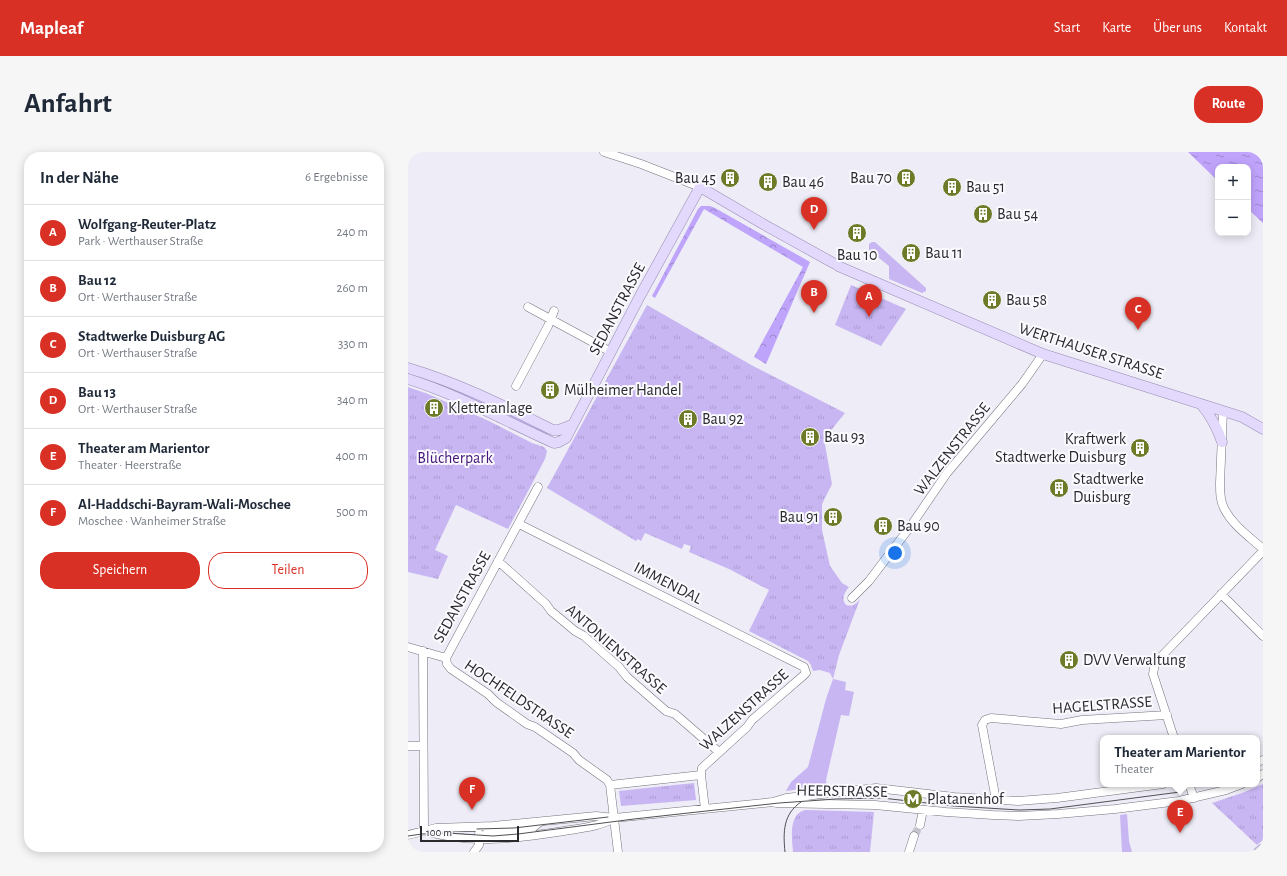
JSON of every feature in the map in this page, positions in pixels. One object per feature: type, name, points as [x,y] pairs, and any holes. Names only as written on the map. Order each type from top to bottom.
[{"type":"main road","name":"WERTHAUSER STRASSE","points":[[700,187],[840,267],[886,283],[1043,354],[1242,417],[1263,429]]},
{"type":"main road","name":"SEDANSTRASSE","points":[[408,379],[430,386],[458,398],[554,443],[566,438],[700,187]]},
{"type":"main road","points":[[408,368],[434,376],[466,389],[553,430],[559,430],[572,425]]},
{"type":"main road","points":[[1202,404],[1211,415],[1218,428],[1222,442]]},
{"type":"main road","points":[[1259,852],[1263,848]]},
{"type":"street","points":[[604,152],[641,164],[700,187]]},
{"type":"street","points":[[528,307],[611,352]]},
{"type":"street","points":[[516,386],[554,311]]},
{"type":"street","name":"WALZENSTRASSE","points":[[852,598],[869,581],[910,527],[947,473],[1022,384],[1043,354]]},
{"type":"street","points":[[1173,735],[1154,678],[1153,669],[1155,663],[1263,550],[1231,519],[1224,507],[1220,494],[1223,411]]},
{"type":"street","name":"SEDANSTRASSE","points":[[446,658],[538,487]]},
{"type":"street","name":"IMMENDAL","points":[[519,524],[804,667]]},
{"type":"street","name":"ANTONIENSTRASSE","points":[[498,561],[546,604],[551,611],[575,631],[584,636],[619,667],[627,677],[666,711],[675,714],[719,752]]},
{"type":"street","points":[[1221,594],[1263,636]]},
{"type":"street","name":"HOCHFELDSTRASSE","points":[[408,647],[446,658],[450,669],[488,694],[496,702],[527,724],[535,727],[573,753],[579,760],[607,780],[610,786]]},
{"type":"street","points":[[423,651],[424,831],[440,836],[480,838]]},
{"type":"street","name":"WALZENSTRASSE","points":[[701,775],[702,768],[752,720],[804,675],[806,672],[804,667]]},
{"type":"street","name":"HAGELSTRASSE","points":[[996,800],[982,725],[985,720],[991,718],[1061,724],[1082,720],[1167,715]]},
{"type":"street","points":[[408,746],[423,746]]},
{"type":"street","points":[[618,852],[610,786],[701,775],[705,809]]},
{"type":"street","name":"HEERSTRASSE","points":[[408,835],[436,828],[493,826],[596,816],[614,818],[773,802],[786,798],[876,788],[1018,801],[1057,798],[1140,787]]},
{"type":"street","points":[[1191,787],[1194,798]]},
{"type":"street","name":"HEERSTRASSE","points":[[773,802],[780,804],[875,805],[993,815],[1058,814],[1115,809],[1194,798],[1234,787]]},
{"type":"street","points":[[920,825],[923,810]]},
{"type":"street","name":"HEERSTRASSE","points":[[480,838],[503,839],[534,836],[597,826],[614,818]]},
{"type":"street","name":"HEERSTRASSE","points":[[480,838],[488,833],[530,830],[540,822]]},
{"type":"street","points":[[474,852],[480,838],[476,827]]},
{"type":"street","points":[[909,852],[914,836]]},
{"type":"green space","points":[[701,206],[710,206],[715,208],[810,262],[766,364],[754,357],[803,267],[704,209],[655,298],[652,296],[698,209]]},
{"type":"green space","points":[[875,242],[926,288],[926,291],[922,293],[889,279],[889,266],[869,250],[869,244]]},
{"type":"green space","points":[[851,285],[906,309],[881,346],[835,325]]},
{"type":"green space","points":[[647,305],[753,366],[845,413],[824,439],[832,484],[822,504],[822,530],[830,566],[842,583],[849,587],[844,596],[844,603],[848,606],[856,604],[860,599],[839,655],[833,679],[830,673],[820,670],[813,671],[808,661],[749,631],[769,590],[729,569],[689,552],[691,546],[684,544],[682,549],[645,533],[641,541],[638,539],[636,541],[547,488]]},
{"type":"green space","points":[[408,372],[450,386],[549,432],[547,435],[408,375]]},
{"type":"green space","name":"Blücherpark","points":[[408,387],[428,394],[489,421],[532,443],[544,447],[547,451],[545,459],[508,529],[456,505],[435,550],[448,556],[438,579],[408,572]]},
{"type":"green space","points":[[833,679],[846,682],[845,690],[854,692],[849,716],[841,715],[826,780],[827,788],[807,788],[786,791],[791,782],[808,767],[826,699]]},
{"type":"green space","points":[[694,783],[696,800],[621,806],[619,791]]},
{"type":"green space","points":[[1263,784],[1263,840],[1257,845],[1212,803],[1256,787],[1260,787],[1260,785]]},
{"type":"green space","points":[[806,810],[874,812],[870,852],[793,852],[792,827],[796,816],[800,812]]},
{"type":"green space","points":[[1127,814],[1129,841],[1132,852],[1122,852],[1120,815]]},
{"type":"water","points":[[1188,152],[1263,152],[1263,223],[1251,212],[1251,164],[1215,164],[1215,178]]},
{"type":"tunnel","points":[[914,836],[920,825]]},
{"type":"tram line","points":[[408,836],[447,833],[493,836],[518,834],[634,819],[779,803],[836,799],[882,798],[954,806],[1019,810],[1050,809],[1180,792]]},
{"type":"tram line","points":[[785,852],[784,831],[786,824],[791,812],[801,802]]},
{"type":"tram line","points":[[477,829],[514,828],[608,817]]},
{"type":"place","name":"Bau 45","points":[[730,178]]},
{"type":"place","name":"Bau 70","points":[[906,178]]},
{"type":"place","name":"Bau 46","points":[[768,182]]},
{"type":"place","name":"Bau 51","points":[[952,187]]},
{"type":"place","name":"Bau 54","points":[[983,214]]},
{"type":"place","name":"Bau 13","points":[[814,230]]},
{"type":"place","name":"Bau 10","points":[[857,233]]},
{"type":"place","name":"Bau 11","points":[[911,253]]},
{"type":"place","name":"Bau 58","points":[[992,300]]},
{"type":"place","name":"Bau 12","points":[[814,313]]},
{"type":"place","name":"Wolfgang-Reuter-Platz","points":[[869,317]]},
{"type":"place","name":"Stadtwerke Duisburg AG","points":[[1138,330]]},
{"type":"place","name":"Mülheimer Handel","points":[[550,390]]},
{"type":"place","name":"Kletteranlage","points":[[434,408]]},
{"type":"place","name":"Bau 92","points":[[688,419]]},
{"type":"place","name":"Bau 93","points":[[810,437]]},
{"type":"place","name":"Kraftwerk Stadtwerke Duisburg","points":[[1140,448]]},
{"type":"place","name":"Stadtwerke Duisburg","points":[[1059,488]]},
{"type":"place","name":"Bau 91","points":[[833,517]]},
{"type":"place","name":"Bau 90","points":[[883,526]]},
{"type":"place","name":"DVV Verwaltung","points":[[1069,660]]},
{"type":"place","name":"Platanenhof","points":[[913,799]]},
{"type":"place","name":"Al-Haddschi-Bayram-Wali-Moschee","points":[[472,810]]},
{"type":"place","name":"Theater am Marientor","points":[[1180,833]]}]
